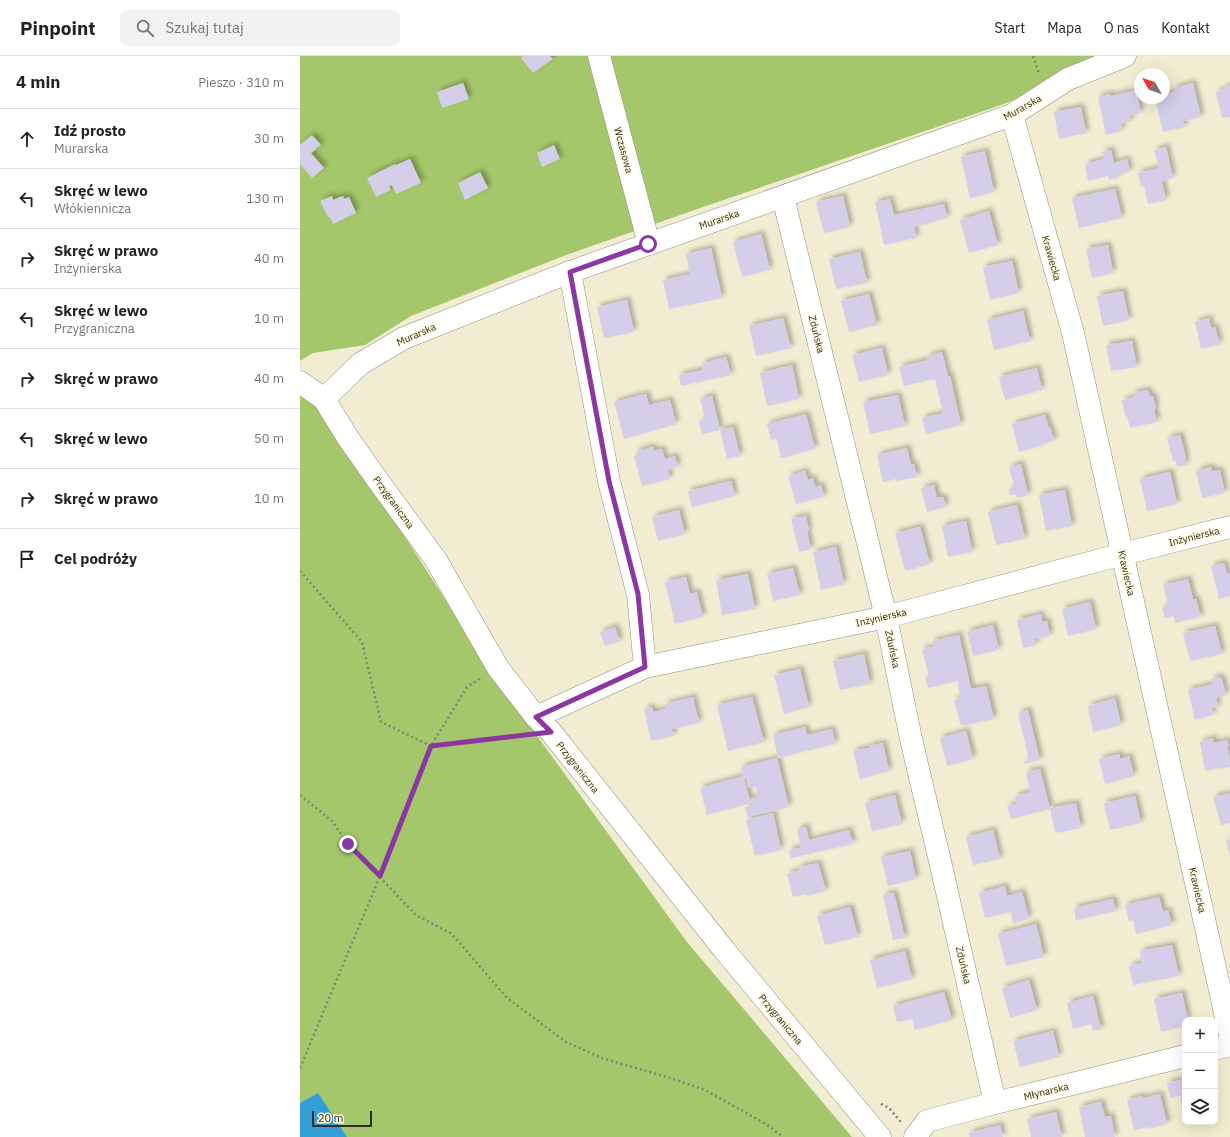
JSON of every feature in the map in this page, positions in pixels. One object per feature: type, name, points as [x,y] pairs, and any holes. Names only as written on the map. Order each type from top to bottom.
[{"type":"street","name":"Wczasowa","points":[[599,56],[648,244]]},
{"type":"street","name":"Murarska","points":[[324,399],[360,364],[404,338],[570,272],[1012,115],[1068,79],[1125,56]]},
{"type":"street","name":"Krawiecka","points":[[1012,115],[1073,333],[1230,1035]]},
{"type":"street","name":"Zduńska","points":[[783,197],[886,617],[911,739],[995,1104]]},
{"type":"street","points":[[570,272],[609,481],[638,594],[645,667]]},
{"type":"street","name":"Przygraniczna","points":[[300,382],[324,399],[348,438],[436,560],[498,668],[725,951],[880,1137]]},
{"type":"street","name":"Inżynierska","points":[[544,725],[645,667],[886,617],[1230,527]]},
{"type":"street","points":[[1218,1048],[1230,1045]]},
{"type":"street","name":"Młynarska","points":[[915,1137],[927,1121],[1182,1057]]},
{"type":"path","points":[[300,571],[362,642],[381,722],[431,746],[544,725]]},
{"type":"path","points":[[300,1068],[380,876],[431,746],[467,687],[498,668]]},
{"type":"path","points":[[300,795],[332,821],[348,844],[416,915],[452,934],[506,997],[566,1042],[602,1058],[705,1090],[766,1124],[783,1137]]},
{"type":"green space","points":[[300,56],[1124,56],[1001,105],[566,255],[411,316],[365,345],[313,353],[300,361]]},
{"type":"green space","points":[[300,392],[313,393],[500,685],[687,942],[852,1137],[300,1137]]},
{"type":"water","points":[[318,1093],[347,1137],[300,1137],[300,1103]]},
{"type":"building","points":[[523,56],[550,56],[553,59],[533,73],[521,58]]},
{"type":"building","points":[[463,83],[469,99],[442,108],[437,92]]},
{"type":"building","points":[[1193,83],[1201,117],[1183,121],[1185,127],[1163,132],[1156,104],[1170,104],[1170,93],[1175,91],[1174,88]]},
{"type":"building","points":[[1230,85],[1230,117],[1222,118],[1216,92],[1225,89],[1225,86]]},
{"type":"building","points":[[1134,90],[1134,104],[1139,104],[1141,113],[1130,115],[1131,121],[1121,124],[1122,131],[1106,135],[1098,97],[1110,94],[1111,96]]},
{"type":"building","points":[[1081,107],[1086,133],[1059,139],[1054,112]]},
{"type":"building","points":[[312,135],[321,145],[311,153],[324,168],[312,178],[300,164],[300,145]]},
{"type":"building","points":[[554,145],[560,159],[542,167],[537,153]]},
{"type":"building","points":[[1166,147],[1173,178],[1162,181],[1166,200],[1148,204],[1144,186],[1141,187],[1138,173],[1159,168],[1154,150]]},
{"type":"building","points":[[1111,150],[1114,163],[1127,159],[1130,172],[1117,174],[1118,178],[1109,180],[1108,176],[1088,181],[1085,164],[1104,159],[1102,152]]},
{"type":"building","points":[[985,151],[994,192],[970,198],[961,157]]},
{"type":"building","points":[[410,159],[421,183],[396,194],[392,185],[389,186],[391,190],[376,197],[367,178],[395,164],[396,165]]},
{"type":"building","points":[[480,172],[488,188],[465,200],[458,183]]},
{"type":"building","points":[[1115,189],[1122,218],[1079,228],[1072,198]]},
{"type":"building","points":[[332,196],[333,200],[343,196],[344,199],[349,197],[356,213],[333,224],[320,201]]},
{"type":"building","points":[[843,196],[850,227],[824,233],[816,202]]},
{"type":"building","points":[[890,199],[894,215],[944,204],[947,218],[914,227],[916,238],[884,245],[875,202]]},
{"type":"building","points":[[989,211],[998,245],[969,253],[960,220]]},
{"type":"building","points":[[761,234],[770,270],[742,277],[733,242]]},
{"type":"building","points":[[1108,245],[1113,273],[1092,278],[1086,249]]},
{"type":"building","points":[[711,248],[722,298],[669,309],[663,280],[690,274],[686,254]]},
{"type":"building","points":[[860,252],[867,283],[836,289],[829,259]]},
{"type":"building","points":[[1012,261],[1019,293],[990,300],[983,267]]},
{"type":"building","points":[[1123,291],[1129,320],[1103,326],[1097,296]]},
{"type":"building","points":[[869,294],[877,325],[849,332],[841,301]]},
{"type":"building","points":[[627,300],[634,332],[604,338],[597,307]]},
{"type":"building","points":[[1023,311],[1030,341],[994,350],[987,320]]},
{"type":"building","points":[[783,318],[791,348],[756,356],[749,326]]},
{"type":"building","points":[[1209,318],[1211,328],[1215,327],[1220,344],[1201,349],[1195,322]]},
{"type":"building","points":[[1132,341],[1137,367],[1111,371],[1106,345]]},
{"type":"building","points":[[882,348],[888,375],[859,382],[852,355]]},
{"type":"building","points":[[942,352],[948,376],[950,376],[961,425],[926,434],[922,418],[943,413],[935,379],[904,386],[899,367],[928,360],[927,356]]},
{"type":"building","points":[[726,357],[731,375],[681,386],[679,375],[703,370],[702,363]]},
{"type":"building","points":[[792,365],[799,399],[767,406],[760,373]]},
{"type":"building","points":[[1037,368],[1042,390],[1005,400],[999,377]]},
{"type":"building","points":[[1148,390],[1150,397],[1153,396],[1157,422],[1130,428],[1127,416],[1125,416],[1122,400],[1134,397],[1133,393]]},
{"type":"building","points":[[646,394],[649,405],[670,400],[676,424],[624,439],[614,402]]},
{"type":"building","points":[[898,395],[905,426],[870,434],[863,402]]},
{"type":"building","points":[[712,396],[720,430],[702,434],[699,421],[705,419],[700,399]]},
{"type":"building","points":[[806,414],[815,449],[781,458],[777,439],[771,440],[767,424]]},
{"type":"building","points":[[1045,415],[1054,441],[1019,452],[1012,424]]},
{"type":"building","points":[[733,427],[740,456],[727,459],[720,430]]},
{"type":"building","points":[[1180,435],[1186,458],[1186,465],[1177,467],[1176,461],[1173,461],[1167,438]]},
{"type":"building","points":[[653,447],[654,451],[662,449],[665,459],[675,456],[678,467],[668,470],[670,479],[642,486],[634,456],[637,455],[636,451]]},
{"type":"building","points":[[907,448],[911,465],[914,464],[917,477],[883,482],[877,455]]},
{"type":"building","points":[[1021,464],[1028,495],[1017,498],[1015,494],[1010,495],[1009,489],[1014,487],[1009,467]]},
{"type":"building","points":[[1211,467],[1212,471],[1220,470],[1225,493],[1202,498],[1196,471]]},
{"type":"building","points":[[805,471],[808,480],[813,478],[815,487],[821,485],[824,497],[796,504],[788,476]]},
{"type":"building","points":[[1170,472],[1177,504],[1147,511],[1140,479]]},
{"type":"building","points":[[731,481],[735,496],[692,507],[688,491]]},
{"type":"building","points":[[934,485],[937,498],[943,497],[946,507],[927,512],[921,488]]},
{"type":"building","points":[[1065,490],[1072,526],[1046,531],[1039,495]]},
{"type":"building","points":[[1017,505],[1025,539],[996,545],[988,512]]},
{"type":"building","points":[[679,510],[685,534],[658,541],[652,517]]},
{"type":"building","points":[[806,516],[809,531],[807,531],[811,549],[799,552],[791,519]]},
{"type":"building","points":[[966,521],[972,552],[948,557],[942,526]]},
{"type":"building","points":[[920,527],[930,564],[905,571],[895,533]]},
{"type":"building","points":[[836,547],[844,584],[821,590],[813,552]]},
{"type":"building","points":[[1224,563],[1227,574],[1230,573],[1230,596],[1219,599],[1211,566]]},
{"type":"building","points":[[793,568],[800,595],[773,601],[767,574]]},
{"type":"building","points":[[748,574],[755,609],[722,615],[716,580]]},
{"type":"building","points":[[686,577],[690,594],[697,592],[703,617],[675,624],[665,582]]},
{"type":"building","points":[[1188,579],[1193,599],[1196,599],[1201,617],[1175,623],[1173,616],[1165,618],[1162,607],[1168,606],[1163,585]]},
{"type":"building","points":[[1090,602],[1096,629],[1068,636],[1062,609]]},
{"type":"building","points":[[1041,614],[1042,622],[1047,621],[1050,636],[1035,639],[1036,645],[1023,648],[1017,620]]},
{"type":"building","points":[[993,625],[999,650],[973,656],[967,632]]},
{"type":"building","points":[[1215,626],[1222,654],[1190,661],[1183,633]]},
{"type":"building","points":[[615,627],[620,641],[605,646],[600,632]]},
{"type":"building","points":[[959,635],[971,689],[986,686],[994,719],[961,726],[954,700],[961,698],[957,681],[928,688],[925,678],[929,677],[922,649],[933,647],[932,641]]},
{"type":"building","points":[[864,654],[870,684],[840,690],[833,661]]},
{"type":"building","points":[[800,669],[809,707],[784,714],[774,675]]},
{"type":"building","points":[[1220,677],[1222,679],[1226,695],[1216,698],[1218,707],[1212,708],[1213,715],[1195,720],[1188,690],[1213,684],[1211,679]]},
{"type":"building","points":[[693,697],[699,723],[672,729],[674,736],[651,741],[644,709],[652,707],[653,712],[666,709],[665,704]]},
{"type":"building","points":[[752,697],[764,742],[728,751],[717,705]]},
{"type":"building","points":[[1115,698],[1121,725],[1093,732],[1088,706]]},
{"type":"building","points":[[1028,710],[1040,760],[1024,764],[1023,762],[1029,760],[1018,713]]},
{"type":"building","points":[[805,727],[807,735],[832,729],[835,744],[778,758],[773,735]]},
{"type":"building","points":[[966,731],[973,759],[947,766],[940,738]]},
{"type":"building","points":[[1213,738],[1214,743],[1227,740],[1229,747],[1227,747],[1230,758],[1230,767],[1205,771],[1200,742]]},
{"type":"building","points":[[883,743],[889,771],[860,779],[853,751],[869,748],[869,746]]},
{"type":"building","points":[[1119,754],[1120,759],[1129,756],[1134,776],[1105,784],[1099,759]]},
{"type":"building","points":[[777,758],[789,807],[748,817],[745,807],[752,805],[751,799],[758,797],[756,787],[748,788],[746,778],[744,779],[751,803],[707,815],[700,788],[743,776],[741,767]]},
{"type":"building","points":[[1040,769],[1050,809],[1011,819],[1007,806],[1017,804],[1015,796],[1030,792],[1026,772]]},
{"type":"building","points":[[1230,793],[1230,823],[1221,825],[1213,797]]},
{"type":"building","points":[[895,795],[902,824],[872,831],[865,803]]},
{"type":"building","points":[[1135,796],[1141,823],[1110,830],[1104,803]]},
{"type":"building","points":[[1076,803],[1081,828],[1055,833],[1050,808]]},
{"type":"building","points":[[773,813],[781,850],[755,856],[746,820]]},
{"type":"building","points":[[806,827],[809,840],[849,830],[853,844],[791,858],[789,850],[801,848],[797,829]]},
{"type":"building","points":[[993,830],[1000,859],[973,865],[966,837]]},
{"type":"building","points":[[1230,840],[1230,855],[1226,841]]},
{"type":"building","points":[[910,851],[916,879],[888,886],[881,857]]},
{"type":"building","points":[[818,863],[826,891],[807,896],[807,894],[793,897],[787,874],[800,870],[799,867]]},
{"type":"building","points":[[1005,886],[1007,896],[1022,892],[1029,919],[1013,923],[1011,912],[985,918],[979,893]]},
{"type":"building","points":[[894,893],[905,938],[893,940],[883,895]]},
{"type":"building","points":[[1159,897],[1163,912],[1168,910],[1172,925],[1136,934],[1133,920],[1129,921],[1125,905]]},
{"type":"building","points":[[1113,899],[1116,911],[1076,920],[1074,908]]},
{"type":"building","points":[[850,907],[858,937],[825,945],[817,916]]},
{"type":"building","points":[[1036,924],[1044,957],[1006,966],[998,934]]},
{"type":"building","points":[[1172,945],[1179,976],[1133,985],[1129,966],[1142,963],[1140,951]]},
{"type":"building","points":[[905,951],[912,979],[877,988],[870,960]]},
{"type":"building","points":[[1029,980],[1037,1010],[1010,1018],[1002,988]]},
{"type":"building","points":[[944,992],[952,1020],[915,1030],[912,1019],[897,1022],[893,1006]]},
{"type":"building","points":[[1182,993],[1187,1017],[1182,1017],[1182,1027],[1161,1032],[1154,999]]},
{"type":"building","points":[[1093,996],[1101,1029],[1093,1031],[1091,1024],[1073,1029],[1067,1003]]},
{"type":"building","points":[[1053,1031],[1059,1057],[1020,1067],[1013,1041]]},
{"type":"building","points":[[1182,1080],[1182,1107],[1180,1096],[1170,1098],[1167,1083]]},
{"type":"building","points":[[1160,1094],[1167,1124],[1149,1129],[1148,1127],[1134,1130],[1127,1100],[1142,1096],[1143,1098]]},
{"type":"building","points":[[1101,1102],[1105,1117],[1111,1116],[1115,1137],[1085,1137],[1079,1107]]},
{"type":"building","points":[[1056,1112],[1062,1137],[1031,1137],[1027,1119]]},
{"type":"building","points":[[1000,1125],[1003,1137],[970,1137],[969,1133]]},
{"type":"route","points":[[348,844],[380,876],[431,746],[551,732],[536,717],[645,667],[638,594],[609,481],[570,272],[648,244]]}]
